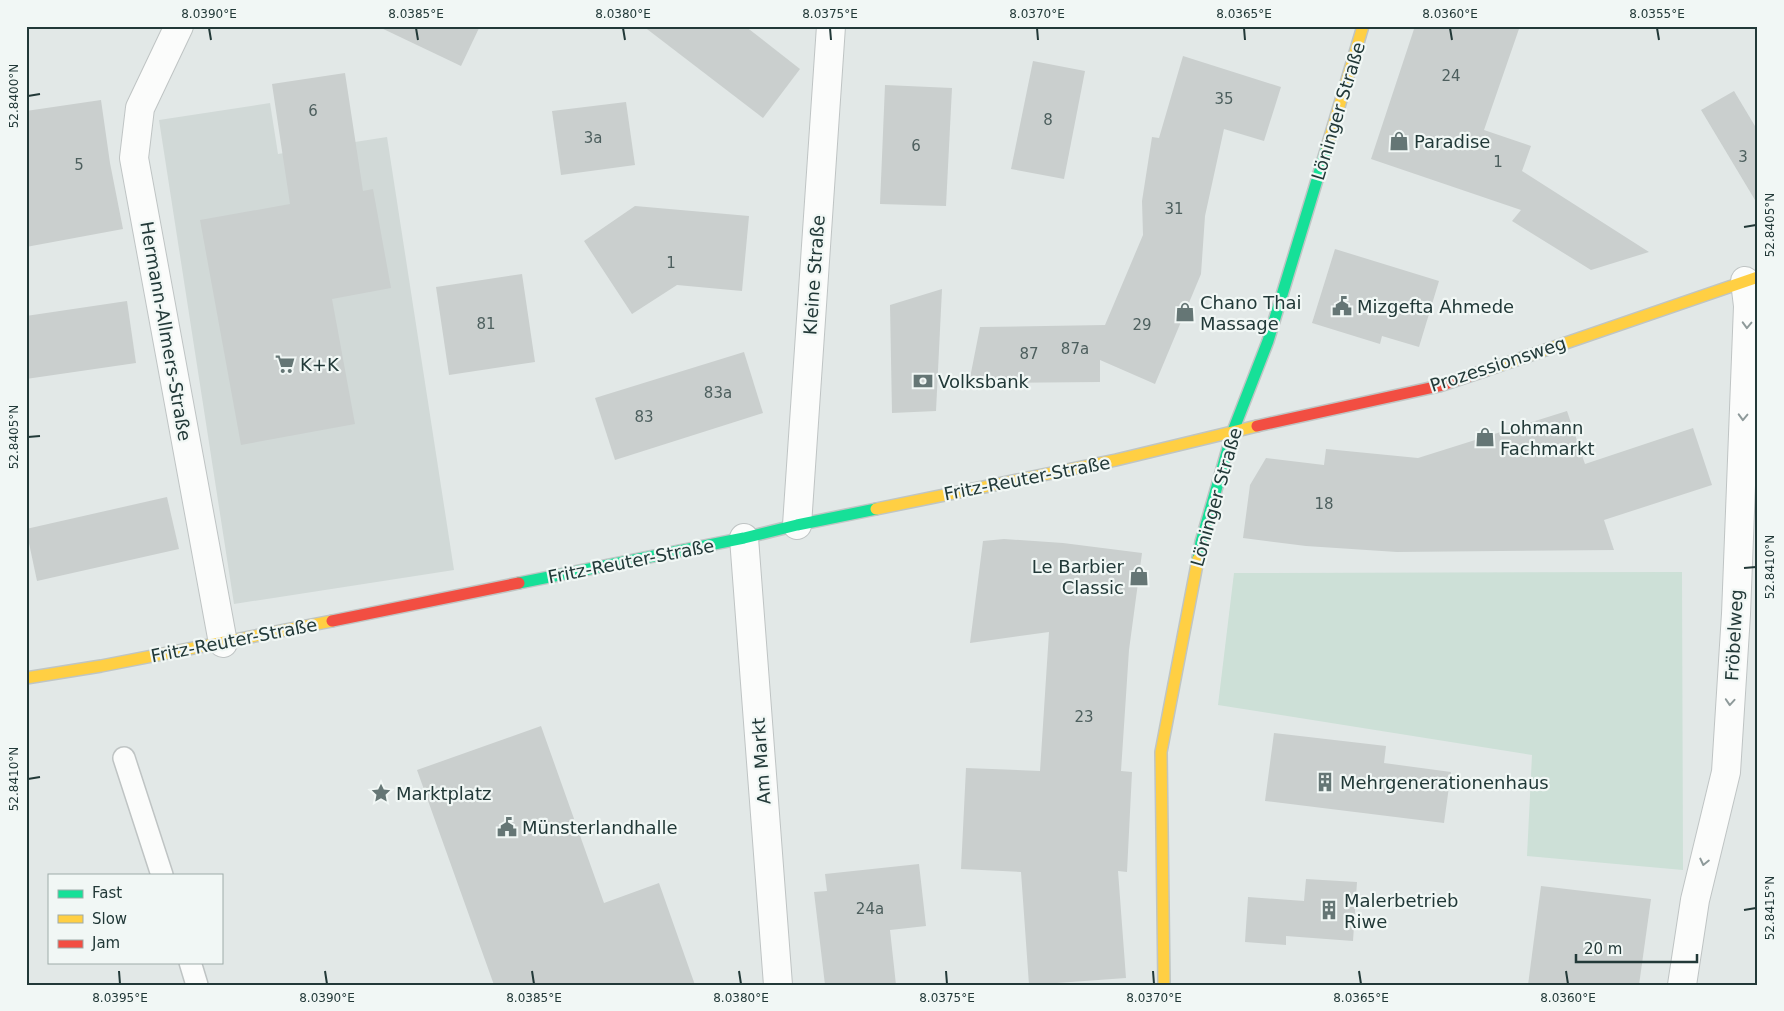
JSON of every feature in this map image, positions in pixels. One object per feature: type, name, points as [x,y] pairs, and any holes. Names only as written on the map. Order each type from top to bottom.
[{"type":"street","name":"Hermann-Allmers-Straße","points":[[179,26],[140,108],[134,158],[223,643]]},
{"type":"street","name":"Kleine Straße","points":[[797,525],[832,26]]},
{"type":"street","name":"Löninger Straße","points":[[1164,985],[1161,752],[1200,542],[1233,431],[1268,341],[1364,26]]},
{"type":"street","name":"Prozessionsweg","points":[[1233,431],[1439,386],[1751,278]]},
{"type":"street","name":"Fröbelweg","points":[[1682,985],[1695,900],[1726,772],[1736,614],[1748,306],[1751,278]]},
{"type":"street","name":"Fritz-Reuter-Straße","points":[[26,678],[223,643],[744,538],[797,525],[1116,460],[1233,431]]},
{"type":"street","name":"Am Markt","points":[[744,538],[778,985]]},
{"type":"lane","points":[[124,758],[162,874]]},
{"type":"lane","points":[[191,964],[197,985]]},
{"type":"shaded area","points":[[270,103],[278,154],[387,137],[454,570],[234,604],[159,120]]},
{"type":"green space","points":[[1682,572],[1683,870],[1527,856],[1532,755],[1218,705],[1234,573]]},
{"type":"building","points":[[377,26],[480,26],[461,66]]},
{"type":"building","points":[[643,26],[745,26],[800,69],[763,118]]},
{"type":"building","points":[[1415,26],[1520,26],[1484,130],[1531,146],[1522,171],[1649,252],[1591,270],[1512,221],[1521,210],[1371,159]]},
{"type":"building","points":[[1183,56],[1281,87],[1264,141],[1224,129],[1205,216],[1201,274],[1155,384],[1100,360],[1100,382],[969,383],[980,327],[1105,325],[1143,235],[1142,201],[1152,137],[1159,138]]},
{"type":"building","points":[[1033,61],[1085,71],[1064,179],[1011,169]]},
{"type":"building","name":"K+K","points":[[345,73],[363,191],[373,189],[391,288],[332,299],[355,424],[241,445],[200,220],[290,204],[272,84]]},
{"type":"building","points":[[885,85],[952,88],[946,206],[880,204]]},
{"type":"building","points":[[1734,91],[1758,131],[1758,205],[1701,110]]},
{"type":"building","points":[[101,100],[110,163],[123,229],[26,247],[26,111]]},
{"type":"building","points":[[626,102],[635,165],[561,175],[552,111]]},
{"type":"building","points":[[635,206],[749,216],[742,291],[677,285],[632,314],[584,241]]},
{"type":"building","points":[[1335,249],[1439,281],[1419,347],[1382,336],[1380,344],[1312,323]]},
{"type":"building","points":[[522,274],[535,362],[449,375],[436,287]]},
{"type":"building","points":[[942,289],[936,411],[892,413],[890,305]]},
{"type":"building","points":[[127,301],[136,363],[26,379],[26,316]]},
{"type":"building","points":[[744,352],[763,413],[615,460],[595,398]]},
{"type":"building","points":[[1567,411],[1585,464],[1693,428],[1712,485],[1604,520],[1614,550],[1397,552],[1306,546],[1243,538],[1250,485],[1266,458],[1324,465],[1326,449],[1418,458]]},
{"type":"building","points":[[167,497],[179,549],[37,581],[26,529]]},
{"type":"building","points":[[1004,539],[1063,543],[1142,553],[1129,650],[1121,771],[1132,772],[1127,872],[1118,871],[1126,978],[1029,985],[1021,872],[961,869],[966,768],[1040,771],[1049,632],[970,643],[983,541]]},
{"type":"building","name":"Münsterlandhalle","points":[[541,726],[604,903],[659,883],[695,985],[494,985],[417,770]]},
{"type":"building","name":"Mehrgenerationenhaus","points":[[1274,733],[1386,746],[1384,763],[1451,772],[1444,823],[1265,801]]},
{"type":"building","points":[[919,864],[926,926],[890,930],[896,985],[825,985],[814,892],[827,891],[825,874]]},
{"type":"building","points":[[1306,879],[1357,882],[1353,941],[1286,936],[1286,945],[1245,942],[1248,897],[1304,901]]},
{"type":"building","points":[[1541,886],[1651,899],[1639,985],[1528,985]]},
{"type":"traffic: fast","points":[[1198,559],[1201,542],[1233,431],[1268,341],[1327,147]]},
{"type":"traffic: fast","points":[[519,583],[744,538],[876,509]]},
{"type":"traffic: slow","points":[[1327,147],[1363,26]]},
{"type":"traffic: slow","points":[[1487,370],[1758,277]]},
{"type":"traffic: slow","points":[[876,509],[1116,460],[1257,426]]},
{"type":"traffic: slow","points":[[1164,985],[1161,752],[1198,559]]},
{"type":"traffic: slow","points":[[26,678],[101,666],[332,621]]},
{"type":"traffic: jam","points":[[1257,426],[1439,386],[1487,370]]},
{"type":"traffic: jam","points":[[332,621],[519,583]]},
{"type":"place","name":"Paradise","points":[[1399,141]]},
{"type":"place","name":"Mizgefta Ahmede","points":[[1342,306]]},
{"type":"place","name":"Chano Thai Massage","points":[[1185,312]]},
{"type":"place","name":"K+K","points":[[285,364]]},
{"type":"place","name":"Volksbank","points":[[923,381]]},
{"type":"place","name":"Lohmann Fachmarkt","points":[[1485,437]]},
{"type":"place","name":"Le Barbier Classic","points":[[1139,576]]},
{"type":"place","name":"Mehrgenerationenhaus","points":[[1325,782]]},
{"type":"place","name":"Marktplatz","points":[[381,793]]},
{"type":"place","name":"Münsterlandhalle","points":[[507,827]]},
{"type":"place","name":"Malerbetrieb Riwe","points":[[1329,910]]}]
